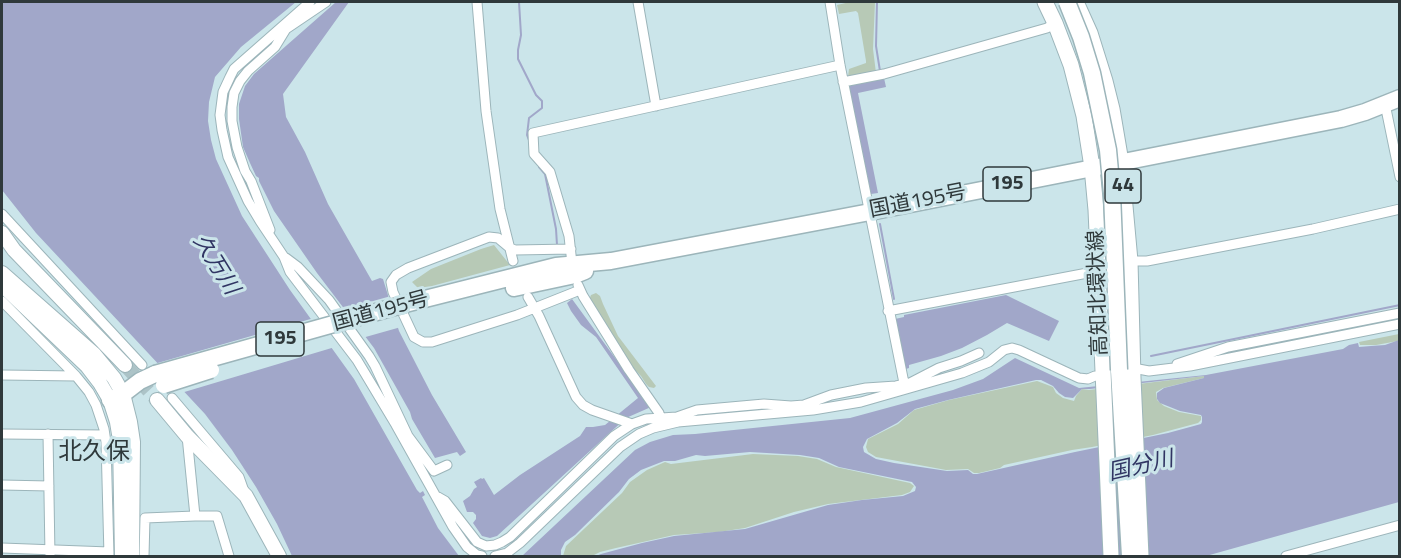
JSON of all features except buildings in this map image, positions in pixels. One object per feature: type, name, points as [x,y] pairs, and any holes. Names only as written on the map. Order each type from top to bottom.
[{"type":"highway","points":[[1067,2],[1092,74],[1108,150],[1128,372],[1130,556]]},
{"type":"highway","name":"国道195号","points":[[116,397],[140,381],[158,380],[556,266],[574,269],[870,212],[1341,119],[1392,101]]},
{"type":"highway","points":[[1121,556],[1120,405],[1128,372]]},
{"type":"main road","name":"高知北環状線","points":[[1045,2],[1071,65],[1084,116],[1092,167],[1111,556]]},
{"type":"main road","name":"高知北環状線","points":[[1076,2],[1090,33],[1106,81],[1121,162],[1130,261],[1128,372],[1141,556]]},
{"type":"street","points":[[310,2],[234,69],[226,84],[221,101],[222,130],[228,157],[248,201],[273,238],[290,272],[357,360],[398,424],[462,541],[471,551],[482,556]]},
{"type":"street","points":[[273,238],[237,147],[232,121],[233,101],[240,81],[275,47],[286,29],[326,2]]},
{"type":"street","points":[[477,2],[486,111],[500,209],[513,261]]},
{"type":"street","points":[[638,2],[656,106]]},
{"type":"street","points":[[830,2],[843,82],[904,386]]},
{"type":"street","points":[[843,82],[880,75],[1056,24]]},
{"type":"street","points":[[660,417],[629,370],[574,269],[569,236],[550,172],[534,154],[532,133],[840,65]]},
{"type":"street","points":[[1392,101],[1400,177]]},
{"type":"street","points":[[1130,261],[1147,261],[1313,229],[1400,209]]},
{"type":"street","points":[[2,213],[158,380],[239,477],[246,496],[279,556]]},
{"type":"street","points":[[489,237],[498,238],[515,250],[574,269],[534,308],[432,342],[423,342],[414,337],[393,292],[392,282],[396,275],[408,268],[489,237]]},
{"type":"street","points":[[4,240],[125,365]]},
{"type":"street","points":[[888,311],[1098,272]]},
{"type":"street","points":[[2,273],[94,354],[114,378],[120,440],[113,555]]},
{"type":"street","points":[[2,285],[87,366],[99,383],[116,397],[130,422],[133,442],[132,556]]},
{"type":"street","points":[[528,297],[576,397],[584,405],[629,423],[660,417],[673,420]]},
{"type":"street","points":[[2,301],[76,376],[96,405],[105,435],[113,555]]},
{"type":"street","points":[[1171,367],[1228,347],[1400,313]]},
{"type":"street","points":[[1128,372],[1190,366],[1400,324]]},
{"type":"street","points":[[495,556],[507,553],[520,543],[629,440],[673,420],[796,409],[831,395],[866,388],[904,386],[962,373],[1012,348],[1079,378],[1102,376]]},
{"type":"street","points":[[904,386],[939,368],[979,353]]},
{"type":"street","points":[[2,375],[76,376]]},
{"type":"street","points":[[156,400],[246,496]]},
{"type":"street","points":[[435,494],[444,501],[477,542],[486,546],[499,544],[629,423]]},
{"type":"street","points":[[398,424],[434,471],[447,465]]},
{"type":"street","points":[[2,434],[105,435]]},
{"type":"street","points":[[48,434],[50,553]]},
{"type":"street","points":[[188,436],[195,516]]},
{"type":"street","points":[[2,485],[49,486]]},
{"type":"street","points":[[144,556],[145,518],[195,516],[217,516],[229,556]]},
{"type":"street","points":[[1286,556],[1400,525]]},
{"type":"street","points":[[2,549],[113,555]]},
{"type":"green space","points":[[850,2],[875,2],[873,49],[876,73],[848,77],[849,69],[866,63],[858,13],[856,11],[839,14],[837,5]]},
{"type":"green space","points":[[494,245],[510,265],[432,286],[418,288],[412,282],[431,269]]},
{"type":"green space","points":[[596,293],[600,296],[618,336],[656,386],[654,388],[649,387],[631,366],[589,300],[591,295]]},
{"type":"green space","points":[[1399,334],[1398,341],[1376,345],[1360,345],[1359,342]]},
{"type":"green space","points":[[1204,376],[1204,378],[1163,388],[1156,392],[1157,400],[1164,406],[1179,412],[1201,416],[1198,423],[1153,435],[1004,465],[979,473],[968,469],[946,470],[876,457],[868,452],[866,447],[868,439],[898,424],[914,410],[1037,381],[1053,387],[1056,393],[1063,398],[1074,401],[1082,389]]},
{"type":"green space","points":[[753,454],[817,459],[836,467],[910,483],[914,486],[910,492],[902,495],[828,504],[745,528],[674,535],[600,552],[592,556],[563,556],[566,546],[622,493],[630,482],[647,470],[665,462],[671,464]]},
{"type":"water","name":"久万川","points":[[2,2],[296,2],[241,47],[215,77],[209,102],[208,121],[216,159],[242,216],[290,290],[354,379],[417,490],[420,493],[423,491],[425,495],[422,497],[438,528],[459,556],[292,556],[256,487],[205,414],[36,233],[2,190]]},
{"type":"water","points":[[336,2],[349,2],[283,94],[286,117],[305,152],[328,204],[372,281],[383,279],[399,331],[432,395],[466,452],[460,456],[457,452],[435,458],[374,348],[317,273],[274,211],[243,147],[239,104],[245,86],[254,74]]},
{"type":"water","points":[[884,78],[886,87],[858,93],[878,193],[871,194],[849,87],[850,83]]},
{"type":"water","points":[[1006,295],[1059,321],[1049,341],[1007,323],[962,348],[909,365],[906,369],[895,319],[904,317],[904,315]]},
{"type":"water","points":[[572,299],[651,407],[626,418],[497,536],[490,538],[482,536],[473,523],[476,515],[473,512],[467,512],[463,501],[477,487],[474,482],[484,478],[494,495],[580,436],[586,427],[605,425],[638,398],[596,337],[581,325],[571,311],[567,303]]},
{"type":"water","name":"国分川","points":[[1399,340],[1399,502],[1206,556],[596,556],[674,536],[745,529],[828,505],[903,496],[915,491],[916,487],[912,482],[839,467],[819,458],[750,452],[696,455],[675,461],[664,461],[641,470],[565,542],[561,556],[522,556],[635,450],[650,442],[673,435],[850,418],[953,390],[983,379],[1015,358],[1079,388],[1206,375],[1343,349],[1358,343],[1359,347],[1385,345]],"holes":[[[1204,376],[1204,378],[1164,388],[1157,393],[1160,403],[1202,417],[1201,424],[1168,433],[977,474],[968,470],[947,471],[894,463],[876,459],[864,452],[863,447],[867,439],[897,423],[915,409],[1036,380],[1053,386],[1065,397],[1073,398],[1082,389]]]},
{"type":"pier","points":[[391,296],[401,327],[362,338],[341,310]]},
{"type":"pier","points":[[314,318],[335,347],[181,393],[154,364]]},
{"type":"waterway","points":[[519,2],[521,35],[518,59],[536,95],[542,101],[542,108],[529,118],[527,135],[530,143]]},
{"type":"waterway","points":[[877,2],[876,46],[880,71]]},
{"type":"waterway","points":[[539,167],[545,174],[557,245]]},
{"type":"waterway","points":[[880,224],[894,299]]},
{"type":"waterway","points":[[1151,356],[1400,305]]},
{"type":"tunnel","points":[[125,365],[157,400]]},
{"type":"district","name":"北久保","points":[[94,453]]}]
